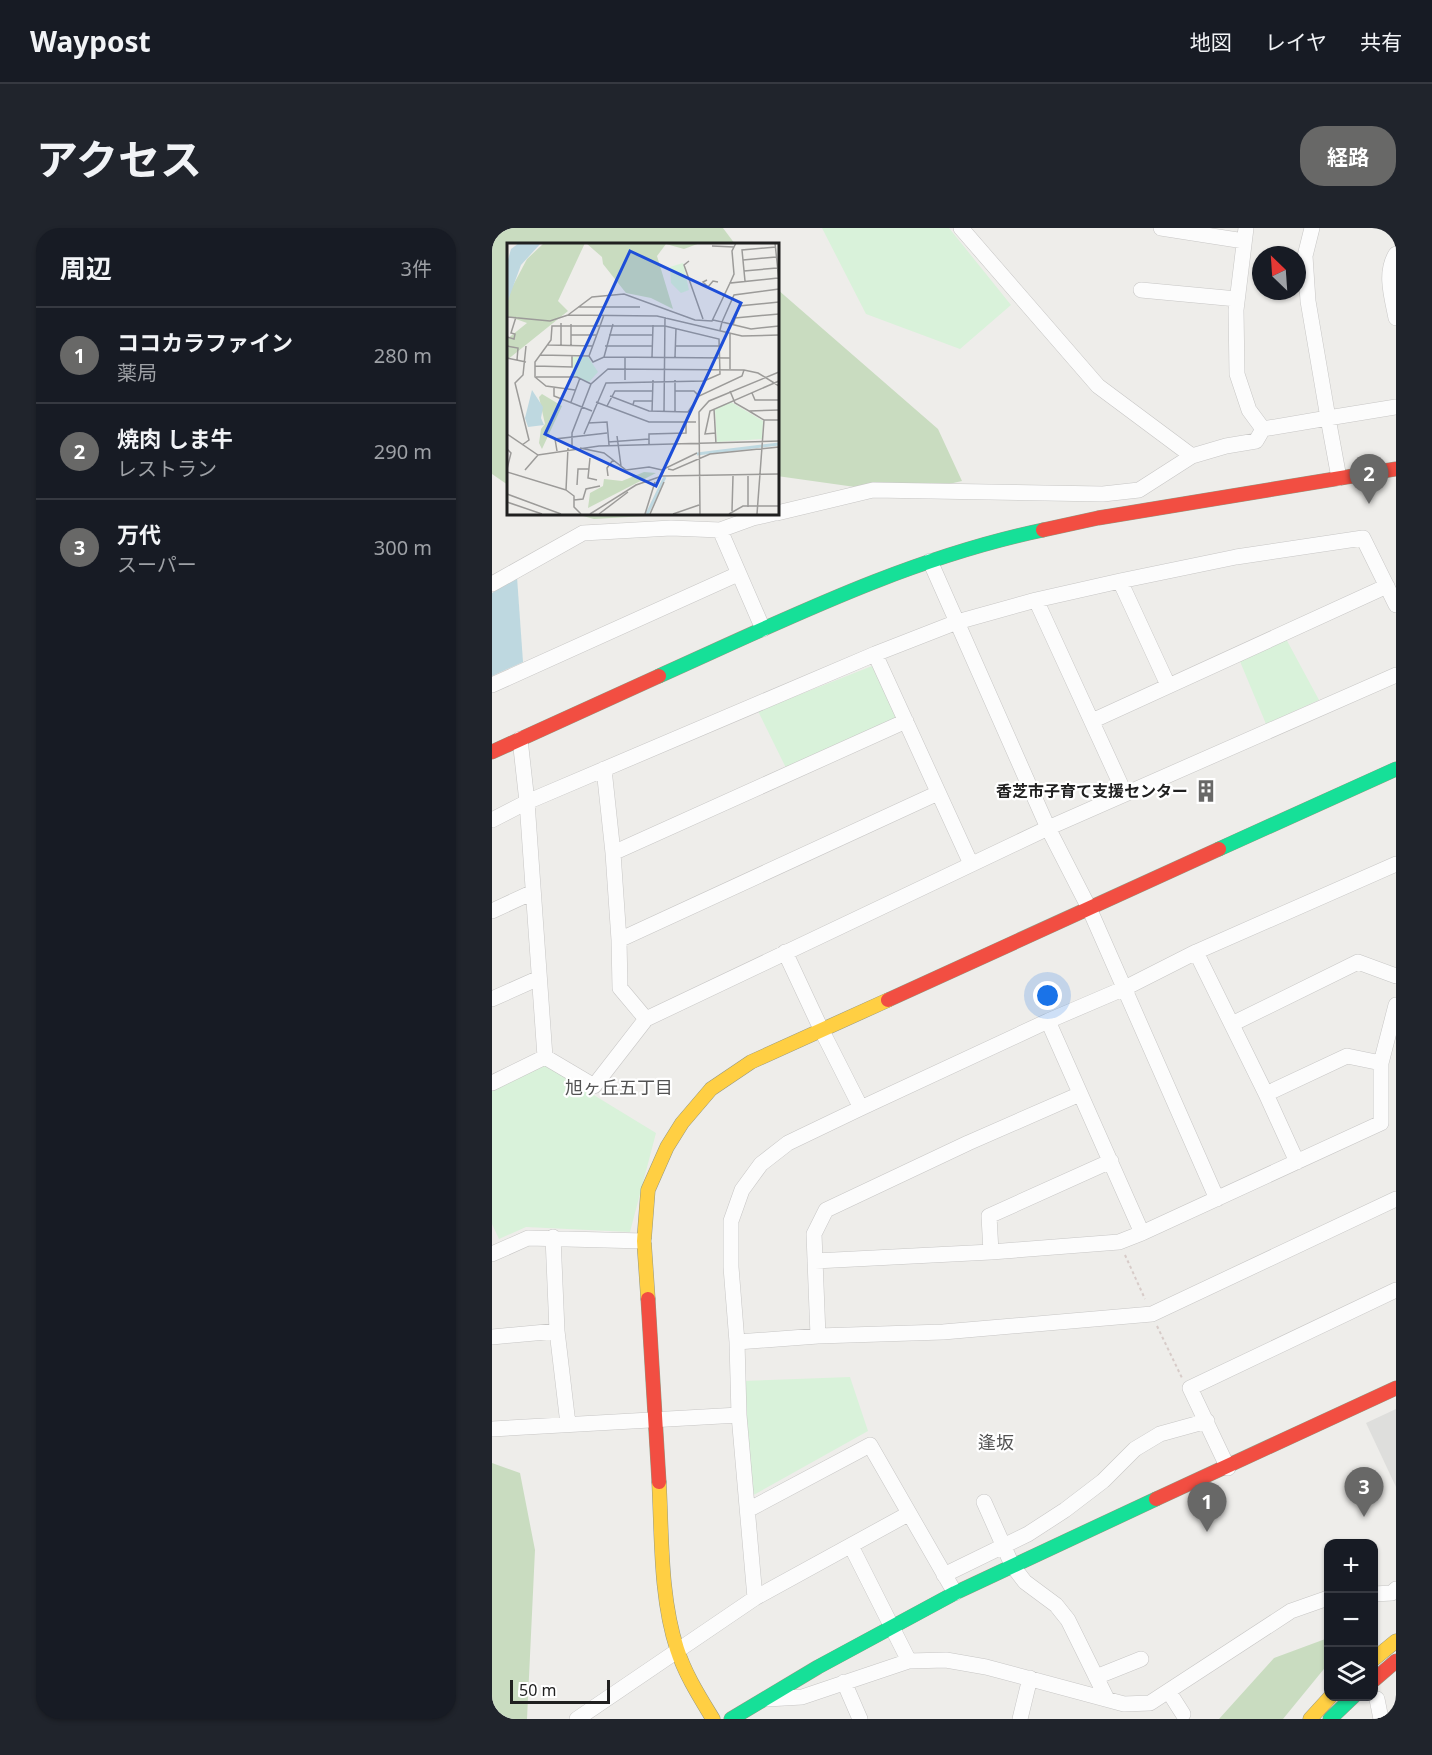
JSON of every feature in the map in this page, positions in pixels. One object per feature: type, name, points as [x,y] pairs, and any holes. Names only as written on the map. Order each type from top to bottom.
[{"type":"street","points":[[961,228],[1098,386],[1192,456]]},
{"type":"street","points":[[1161,228],[1245,235],[1237,299],[1237,374],[1249,410],[1263,429]]},
{"type":"street","points":[[1312,228],[1305,256],[1308,301],[1339,478]]},
{"type":"street","points":[[1396,254],[1389,275],[1396,318]]},
{"type":"street","points":[[1141,290],[1237,299]]},
{"type":"street","points":[[1263,429],[1396,406]]},
{"type":"street","points":[[778,513],[873,490],[1103,494],[1139,490],[1192,456],[1226,446],[1256,441],[1263,429]]},
{"type":"street","points":[[492,752],[763,629],[865,585],[930,561],[1037,531],[1098,518],[1396,469]]},
{"type":"street","points":[[492,584],[583,533],[671,528],[720,530],[771,514]]},
{"type":"street","points":[[720,530],[763,629]]},
{"type":"street","points":[[492,820],[527,802],[874,654],[957,622],[1036,600],[1236,557],[1363,538],[1396,605]]},
{"type":"street","points":[[930,561],[1048,828],[1089,908],[1217,1198]]},
{"type":"street","points":[[492,685],[738,574]]},
{"type":"street","points":[[1120,581],[1168,686]]},
{"type":"street","points":[[1092,721],[1387,586]]},
{"type":"street","points":[[1036,600],[1125,794]]},
{"type":"street","points":[[874,654],[971,864]]},
{"type":"street","points":[[545,1057],[594,1086],[646,1019],[1048,828],[1396,675]]},
{"type":"street","points":[[613,854],[906,721]]},
{"type":"street","points":[[520,739],[527,802],[545,1057]]},
{"type":"street","points":[[604,769],[613,854],[620,988],[646,1019]]},
{"type":"street","points":[[713,1719],[691,1684],[671,1628],[665,1583],[644,1241],[648,1190],[667,1147],[681,1123],[711,1089],[751,1062],[1396,770]]},
{"type":"street","points":[[619,940],[938,794]]},
{"type":"street","points":[[754,1598],[739,1415],[737,1342],[731,1267],[731,1221],[742,1190],[761,1164],[788,1143],[861,1108],[1048,1021],[1125,988],[1196,952],[1396,864]]},
{"type":"street","points":[[492,911],[533,892]]},
{"type":"street","points":[[785,952],[861,1108]]},
{"type":"street","points":[[1196,952],[1297,1162]]},
{"type":"street","points":[[1232,1024],[1358,962],[1396,976]]},
{"type":"street","points":[[492,999],[539,978]]},
{"type":"street","points":[[815,1261],[991,1252],[1119,1242],[1142,1233],[1381,1123],[1381,1063],[1396,1005]]},
{"type":"street","points":[[1048,1021],[1142,1233]]},
{"type":"street","points":[[1266,1094],[1347,1056],[1381,1063]]},
{"type":"street","points":[[492,1083],[545,1057]]},
{"type":"street","points":[[818,1336],[814,1234],[826,1210],[968,1143],[1080,1094]]},
{"type":"street","points":[[991,1252],[989,1216],[1111,1161]]},
{"type":"street","points":[[737,1342],[818,1336],[943,1332],[1152,1314],[1396,1199]]},
{"type":"street","points":[[554,1237],[557,1331],[568,1424]]},
{"type":"street","points":[[492,1254],[528,1238],[644,1241]]},
{"type":"street","points":[[1228,1467],[1190,1388],[1396,1290]]},
{"type":"street","points":[[492,1336],[557,1331]]},
{"type":"street","points":[[731,1719],[892,1626],[955,1593],[1396,1388]]},
{"type":"street","points":[[492,1429],[739,1415]]},
{"type":"street","points":[[944,1575],[1028,1534],[1065,1510],[1103,1481],[1135,1449],[1160,1434],[1206,1421]]},
{"type":"street","points":[[748,1510],[870,1445],[955,1593]]},
{"type":"street","points":[[984,1502],[1012,1565],[1025,1582],[1056,1605],[1068,1620],[1107,1699]]},
{"type":"street","points":[[577,1719],[754,1598],[908,1514]]},
{"type":"street","points":[[851,1546],[909,1661]]},
{"type":"street","points":[[1378,1594],[1392,1593],[1396,1589]]},
{"type":"street","points":[[764,1700],[802,1697],[909,1661],[946,1660],[986,1667],[1124,1704],[1150,1703],[1291,1611],[1324,1600]]},
{"type":"street","points":[[1378,1656],[1396,1641]]},
{"type":"street","points":[[1096,1677],[1141,1659]]},
{"type":"street","points":[[1378,1677],[1396,1661]]},
{"type":"street","points":[[1022,1708],[1030,1678]]},
{"type":"street","points":[[844,1682],[860,1719]]},
{"type":"street","points":[[1169,1692],[1183,1714]]},
{"type":"street","points":[[1310,1719],[1326,1701]]},
{"type":"street","points":[[1330,1719],[1349,1701]]},
{"type":"street","points":[[1377,1701],[1381,1719]]},
{"type":"green space","points":[[492,228],[723,228],[734,243],[507,243],[507,484],[492,474]]},
{"type":"green space","points":[[822,228],[949,228],[1011,305],[960,349],[866,314]]},
{"type":"green space","points":[[778,290],[938,429],[962,481],[905,494],[778,476]]},
{"type":"green space","points":[[576,514],[666,514],[663,515],[594,519]]},
{"type":"green space","points":[[1285,637],[1319,700],[1266,724],[1239,659]]},
{"type":"green space","points":[[872,666],[897,717],[787,770],[758,711]]},
{"type":"green space","points":[[543,1064],[656,1133],[630,1232],[526,1227],[499,1239],[492,1224],[492,1088]]},
{"type":"green space","points":[[850,1377],[868,1431],[750,1497],[742,1381]]},
{"type":"green space","points":[[492,1463],[520,1473],[535,1550],[527,1719],[492,1719]]},
{"type":"green space","points":[[1324,1639],[1324,1669],[1283,1719],[1219,1719],[1274,1658]]},
{"type":"shaded area","points":[[1396,1409],[1396,1487],[1366,1423]]},
{"type":"water","points":[[517,577],[523,662],[492,676],[492,593]]},
{"type":"traffic: fast","points":[[659,676],[847,592],[944,557],[1043,530]]},
{"type":"traffic: fast","points":[[1219,849],[1396,769]]},
{"type":"traffic: fast","points":[[731,1719],[818,1667],[955,1593],[1156,1499]]},
{"type":"traffic: fast","points":[[1330,1719],[1349,1701]]},
{"type":"traffic: slow","points":[[648,1299],[644,1241],[648,1190],[667,1147],[682,1123],[711,1089],[751,1062],[888,1000]]},
{"type":"traffic: slow","points":[[659,1482],[663,1567],[671,1629],[684,1667],[713,1719]]},
{"type":"traffic: slow","points":[[1378,1656],[1396,1641]]},
{"type":"traffic: slow","points":[[1310,1719],[1326,1701]]},
{"type":"traffic: jam","points":[[1043,530],[1098,518],[1396,469]]},
{"type":"traffic: jam","points":[[492,752],[659,676]]},
{"type":"traffic: jam","points":[[888,1000],[1219,849]]},
{"type":"traffic: jam","points":[[648,1299],[659,1482]]},
{"type":"traffic: jam","points":[[1156,1499],[1396,1388]]},
{"type":"traffic: jam","points":[[1378,1677],[1396,1661]]},
{"type":"place","name":"焼肉 しま牛","points":[[1369,504]]},
{"type":"place","name":"香芝市子育て支援センター","points":[[1206,791]]},
{"type":"place","name":"万代","points":[[1364,1517]]},
{"type":"place","name":"ココカラファイン","points":[[1207,1532]]},
{"type":"district","name":"旭ヶ丘五丁目","points":[[619,1088]]},
{"type":"district","name":"逢坂","points":[[996,1443]]}]
